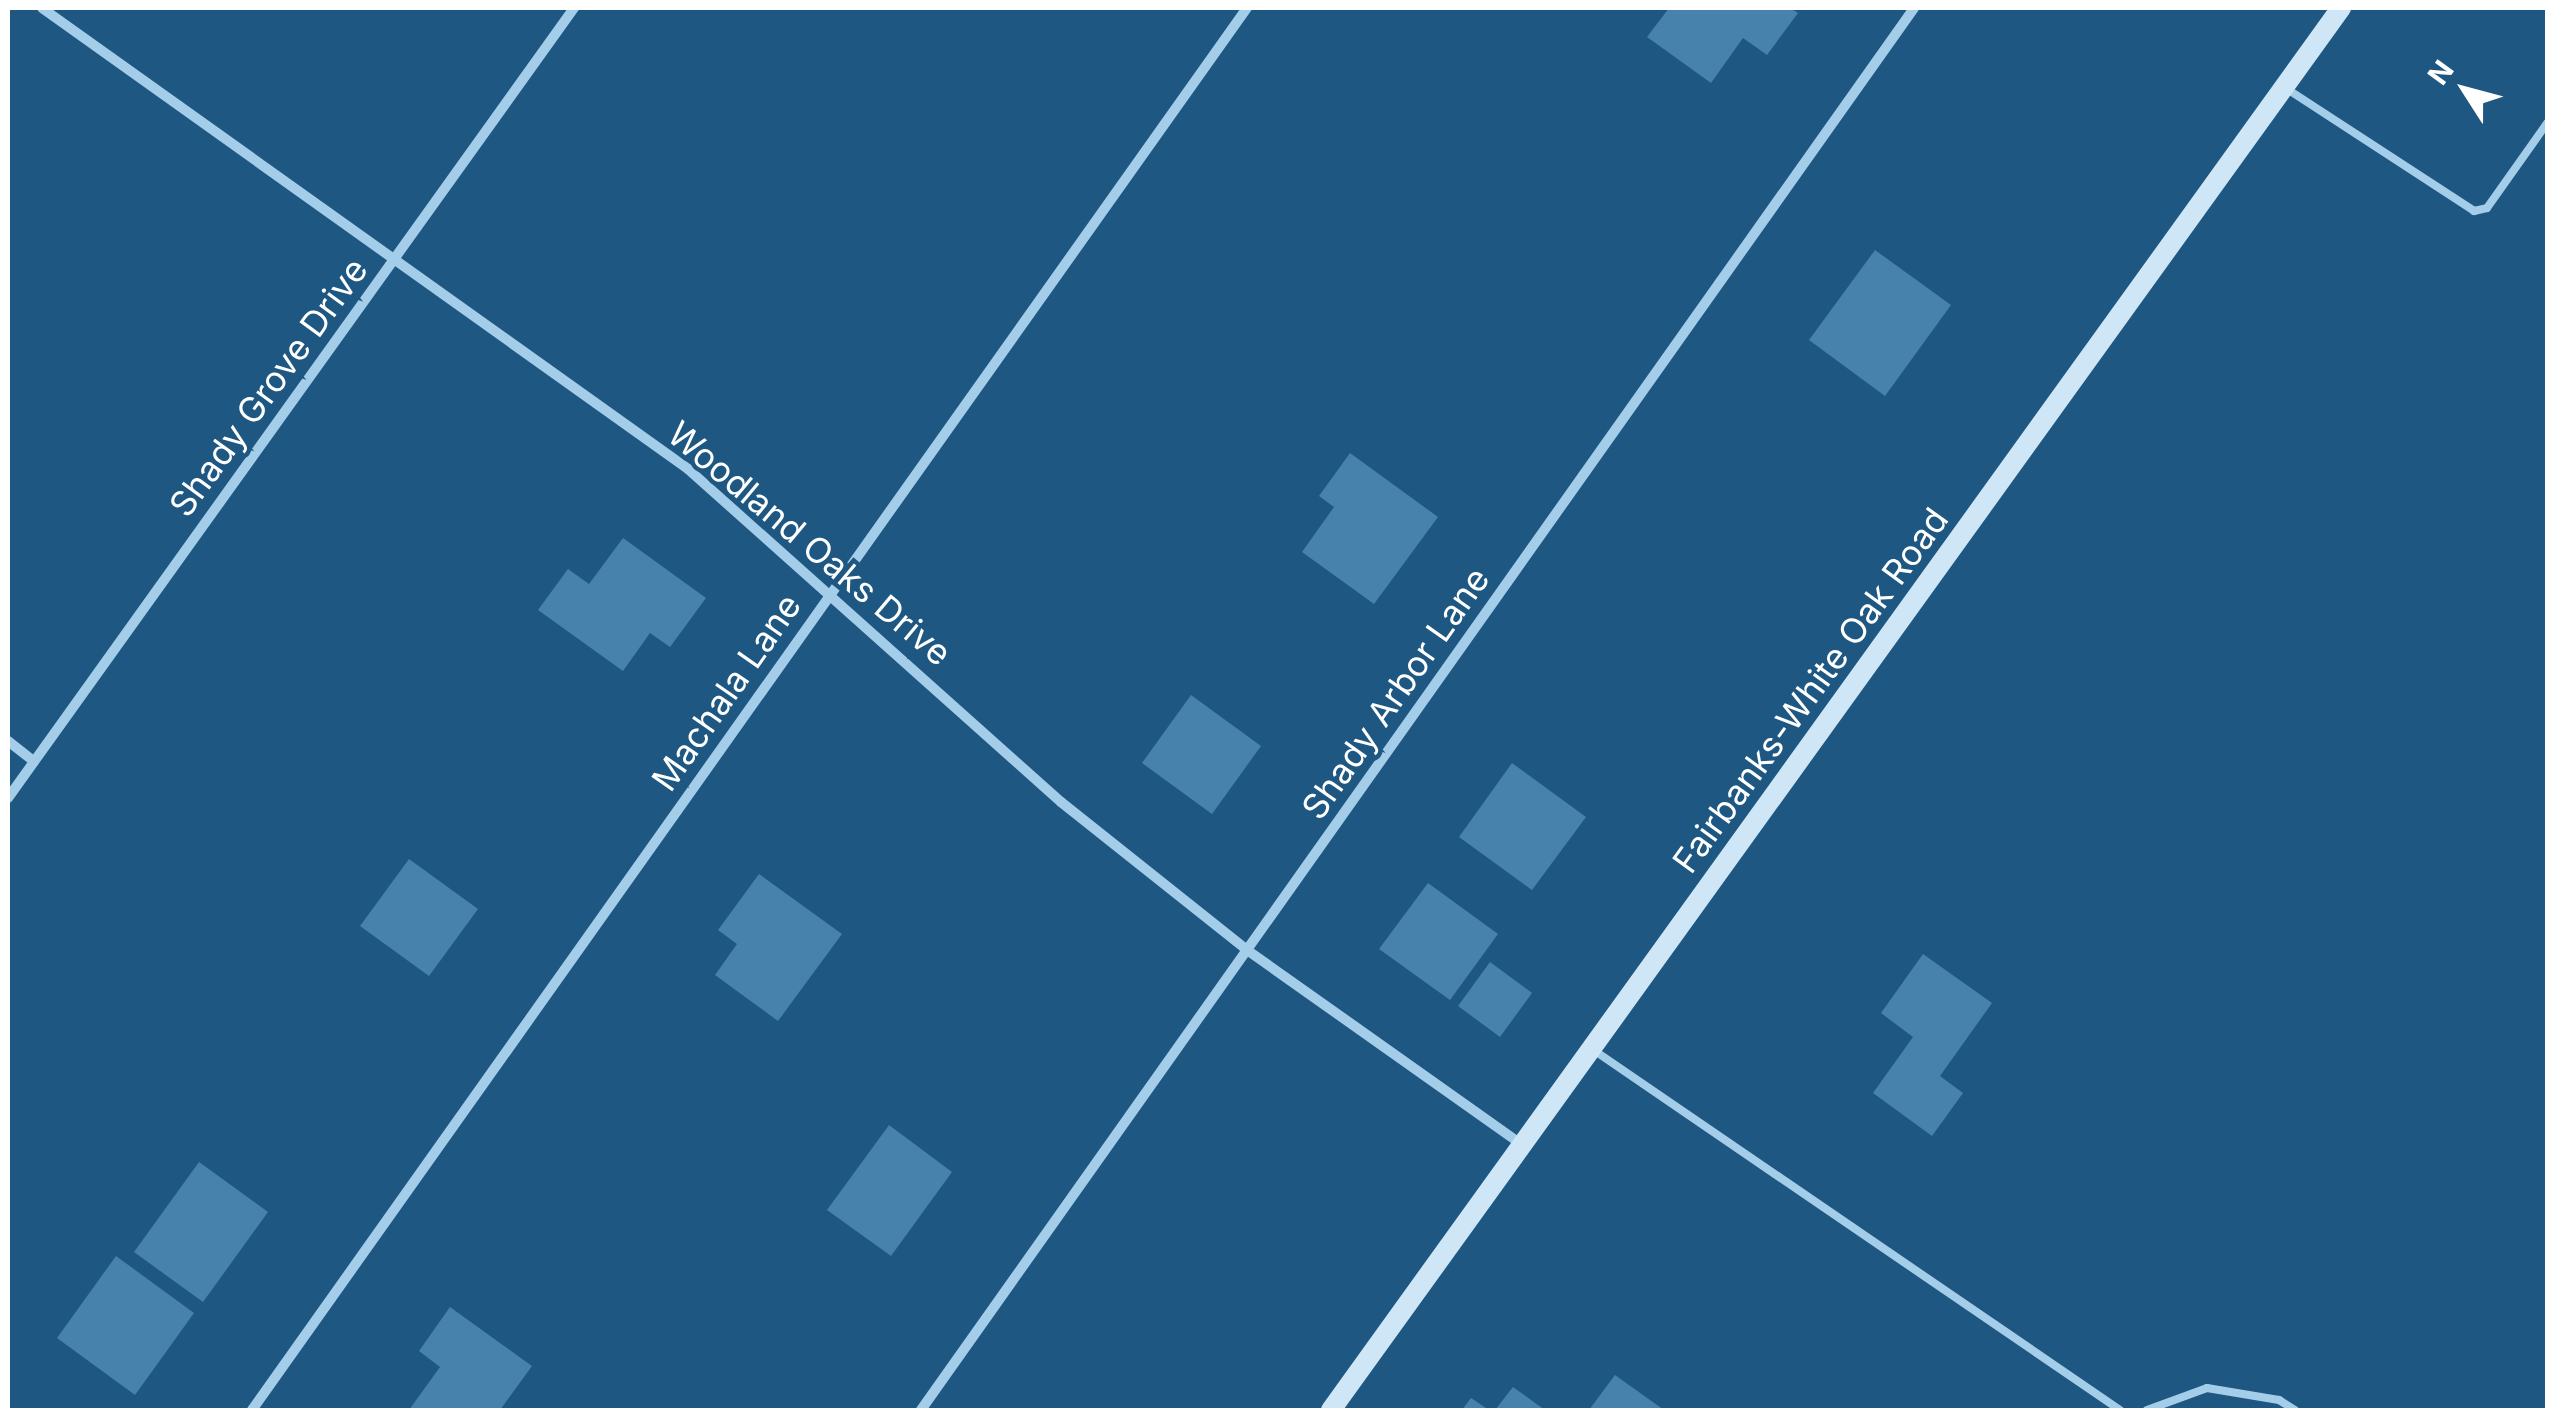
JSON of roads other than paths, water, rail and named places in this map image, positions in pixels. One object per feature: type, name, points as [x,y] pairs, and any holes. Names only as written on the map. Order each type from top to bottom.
[{"type":"street","name":"Woodland Oaks Drive","points":[[42,8],[688,469],[1062,802],[1247,950],[1523,1146]]},
{"type":"street","name":"Shady Grove Drive","points":[[8,798],[574,8]]},
{"type":"street","name":"Machala Lane","points":[[252,1410],[1247,8]]},
{"type":"street","name":"Shady Arbor Lane","points":[[921,1410],[1914,8]]},
{"type":"street","name":"Fairbanks-White Oak Road","points":[[1330,1410],[2342,8]]},
{"type":"street","points":[[8,741],[34,761]]},
{"type":"lane","points":[[2284,88],[2474,211],[2487,208],[2548,122]]},
{"type":"lane","points":[[1592,1049],[2120,1410]]},
{"type":"lane","points":[[2147,1410],[2206,1388],[2279,1400],[2295,1410]]}]
